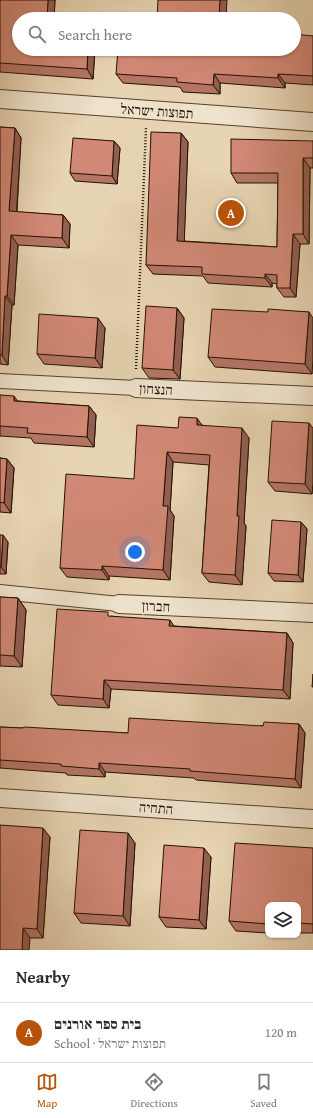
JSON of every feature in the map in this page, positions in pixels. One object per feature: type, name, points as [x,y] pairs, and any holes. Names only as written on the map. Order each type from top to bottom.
[{"type":"street","name":"תפוצות ישראל","points":[[0,100],[313,122]]},
{"type":"street","name":"הנצחון","points":[[0,381],[313,396]]},
{"type":"street","name":"חברון","points":[[0,592],[119,604],[313,613]]},
{"type":"street","name":"התחיה","points":[[0,798],[313,819]]},
{"type":"path","points":[[136,388],[147,110]]},
{"type":"building","points":[[0,0],[48,0],[47,12],[12,12],[12,56],[88,56],[87,69],[0,63]]},
{"type":"building","points":[[158,0],[220,0],[219,12],[157,12]]},
{"type":"building","points":[[301,35],[313,36],[313,76],[278,74],[278,78],[214,74],[213,85],[177,82],[177,78],[116,74],[117,56],[301,56]]},
{"type":"building","points":[[0,127],[15,128],[9,211],[63,215],[62,238],[11,235],[7,296],[5,296],[2,355],[0,355]]},
{"type":"building","points":[[151,132],[181,133],[177,241],[277,247],[278,173],[231,173],[231,139],[313,141],[313,158],[303,158],[303,234],[293,234],[290,288],[277,288],[277,275],[265,274],[265,278],[202,274],[202,267],[146,265]]},
{"type":"building","points":[[73,138],[114,141],[112,176],[70,173]]},
{"type":"building","points":[[146,306],[177,308],[173,370],[142,368]]},
{"type":"building","points":[[212,309],[268,312],[268,309],[309,312],[305,364],[208,357]]},
{"type":"building","points":[[39,314],[98,318],[95,358],[37,354]]},
{"type":"building","points":[[0,395],[14,396],[14,401],[89,406],[87,437],[27,433],[28,428],[0,426]]},
{"type":"building","points":[[179,417],[197,418],[197,425],[242,428],[235,575],[202,573],[210,455],[167,452],[163,506],[168,506],[163,570],[102,566],[102,570],[60,568],[66,474],[134,479],[137,425],[178,428]]},
{"type":"building","points":[[272,421],[309,423],[305,484],[268,482]]},
{"type":"building","points":[[0,458],[7,459],[4,503],[0,502]]},
{"type":"building","points":[[272,520],[301,522],[298,575],[268,573]]},
{"type":"building","points":[[0,535],[3,535],[1,567],[0,567]]},
{"type":"building","points":[[0,597],[18,598],[14,656],[0,655]]},
{"type":"building","points":[[57,609],[108,612],[108,616],[170,620],[169,626],[287,633],[283,690],[104,680],[103,699],[51,695]]},
{"type":"building","points":[[129,718],[263,726],[264,722],[299,724],[295,779],[190,771],[190,769],[99,763],[99,769],[61,766],[61,764],[0,760],[0,727],[128,733]]},
{"type":"building","points":[[0,825],[43,828],[37,929],[23,928],[22,950],[0,950]]},
{"type":"building","points":[[80,830],[128,833],[123,916],[74,913]]},
{"type":"building","points":[[235,843],[313,848],[313,924],[301,923],[301,902],[265,902],[265,924],[229,921]]},
{"type":"building","points":[[164,845],[204,848],[199,920],[159,917]]},
{"type":"place","name":"בית ספר אורנים","points":[[231,213]]}]
